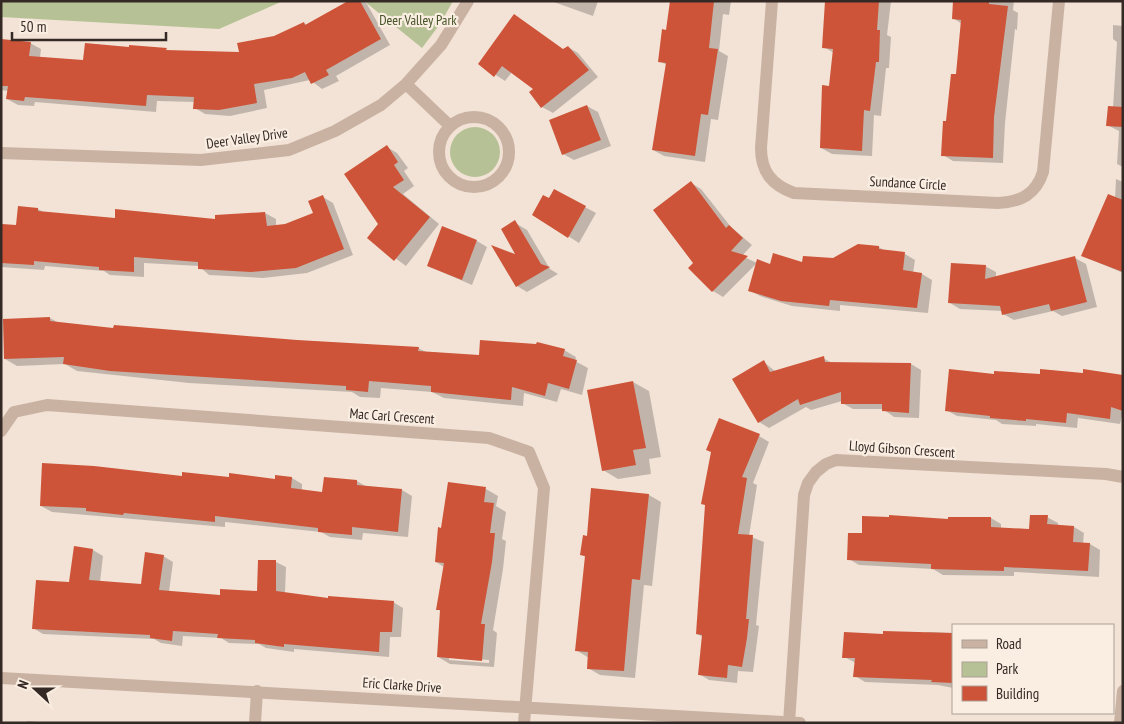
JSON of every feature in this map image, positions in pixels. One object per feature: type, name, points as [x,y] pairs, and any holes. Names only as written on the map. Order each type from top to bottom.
[{"type":"street","name":"Deer Valley Drive","points":[[1,153],[201,160],[289,150],[358,120],[406,84],[441,45],[468,1]]},
{"type":"street","name":"Sundance Circle","points":[[772,1],[761,148],[763,169],[770,180],[781,188],[794,193],[1011,203],[1035,190],[1043,172],[1059,1]]},
{"type":"street","points":[[406,84],[450,126]]},
{"type":"street","points":[[476,117],[492,121],[500,128],[507,138],[509,160],[497,179],[487,185],[476,187],[464,186],[453,180],[444,171],[440,160],[439,148],[443,136],[450,126],[459,120],[476,117]]},
{"type":"street","name":"Mac Carl Crescent","points":[[1,431],[14,412],[47,405],[488,438],[529,452],[544,488],[524,723]]},
{"type":"street","name":"Lloyd Gibson Crescent","points":[[789,723],[804,495],[808,483],[826,464],[844,460],[918,466],[1106,474],[1123,477]]},
{"type":"street","name":"Eric Clarke Drive","points":[[1,678],[800,723]]},
{"type":"street","points":[[255,723],[257,691]]},
{"type":"street","points":[[1120,723],[1123,691]]},
{"type":"green space","points":[[1,1],[283,1],[219,29],[1,17]]},
{"type":"green space","name":"Deer Valley Park","points":[[364,1],[453,1],[440,24],[422,48]]},
{"type":"green space","points":[[470,127],[480,127],[493,134],[500,147],[500,157],[493,170],[480,177],[470,177],[461,173],[454,166],[450,157],[450,147],[454,138],[461,131]]},
{"type":"building","points":[[348,1],[360,1],[381,39],[326,70],[329,75],[311,84],[305,72],[292,78],[254,84],[257,103],[219,110],[193,109],[194,97],[147,95],[146,106],[25,97],[24,101],[6,99],[8,86],[1,86],[1,39],[31,42],[29,56],[83,60],[85,43],[167,48],[166,50],[239,52],[237,43],[274,36],[304,22],[305,25]]},
{"type":"building","points":[[670,1],[714,1],[709,48],[718,49],[708,115],[701,114],[695,156],[652,150],[666,63],[658,62],[662,29],[666,30]]},
{"type":"building","points":[[825,1],[879,1],[877,30],[880,30],[879,62],[876,62],[870,111],[864,110],[862,151],[820,148],[822,85],[829,86],[833,49],[822,48]]},
{"type":"building","points":[[953,1],[989,1],[989,4],[1008,6],[994,117],[993,158],[941,156],[943,121],[946,121],[951,74],[956,74],[961,20],[952,19]]},
{"type":"building","points":[[514,14],[563,49],[568,46],[589,70],[541,108],[529,92],[533,89],[502,66],[494,77],[478,64]]},
{"type":"building","points":[[587,105],[601,140],[562,155],[549,120]]},
{"type":"building","points":[[1108,106],[1123,107],[1123,127],[1106,126]]},
{"type":"building","points":[[387,145],[398,162],[394,165],[404,180],[393,187],[430,217],[394,261],[367,238],[378,224],[344,174]]},
{"type":"building","points":[[691,181],[726,228],[729,225],[743,238],[731,251],[748,256],[712,292],[688,268],[693,263],[653,210]]},
{"type":"building","points":[[554,189],[586,206],[568,238],[532,215],[543,195],[549,198]]},
{"type":"building","points":[[1108,194],[1123,200],[1123,272],[1081,256]]},
{"type":"building","points":[[323,195],[344,249],[296,268],[251,272],[198,269],[198,262],[134,257],[134,272],[99,270],[99,267],[34,261],[34,265],[1,263],[2,224],[16,225],[18,206],[38,208],[38,211],[115,218],[115,209],[215,219],[215,215],[265,212],[267,226],[285,224],[313,213],[308,201]]},
{"type":"building","points":[[515,220],[541,264],[550,267],[516,287],[491,245],[515,254],[501,229]]},
{"type":"building","points":[[442,226],[477,240],[462,280],[427,266]]},
{"type":"building","points":[[858,244],[879,246],[879,249],[905,252],[903,270],[922,273],[917,308],[830,300],[829,306],[781,301],[748,291],[757,259],[770,264],[773,253],[802,262],[803,256],[833,258]]},
{"type":"building","points":[[1075,256],[1087,302],[1051,311],[1049,304],[1002,315],[1000,306],[948,303],[951,263],[986,265],[985,279]]},
{"type":"building","points":[[50,317],[50,321],[113,328],[114,325],[297,340],[419,347],[418,351],[479,355],[480,340],[536,344],[537,342],[565,349],[563,356],[577,360],[569,389],[548,383],[545,396],[512,387],[511,400],[431,392],[431,386],[369,381],[368,392],[346,390],[346,386],[110,371],[63,364],[64,357],[4,359],[3,319]]},
{"type":"building","points":[[824,356],[825,362],[911,363],[909,413],[882,411],[882,404],[841,404],[841,392],[800,405],[798,399],[758,423],[732,379],[764,360],[770,372]]},
{"type":"building","points":[[949,369],[994,374],[994,371],[1040,374],[1040,369],[1083,373],[1083,369],[1123,375],[1123,411],[1111,407],[1110,419],[1067,413],[1066,423],[990,418],[990,416],[945,411]]},
{"type":"building","points":[[633,381],[646,448],[633,450],[636,465],[602,471],[587,390]]},
{"type":"building","points":[[719,418],[760,434],[742,477],[747,478],[738,534],[753,535],[746,619],[749,619],[747,638],[742,667],[728,665],[727,678],[698,675],[702,635],[696,634],[705,505],[701,504],[711,452],[706,450]]},
{"type":"building","points":[[42,463],[94,466],[182,476],[182,472],[229,477],[229,473],[275,479],[275,475],[292,477],[291,488],[322,492],[324,477],[357,480],[357,485],[402,489],[398,532],[352,527],[352,535],[318,532],[318,528],[215,516],[215,522],[86,511],[86,508],[40,506]]},
{"type":"building","points":[[448,482],[486,487],[484,502],[494,503],[490,533],[495,533],[492,562],[481,624],[485,624],[482,661],[437,657],[440,610],[436,610],[444,563],[435,562],[438,527],[441,528]]},
{"type":"building","points":[[591,488],[649,494],[640,580],[632,579],[624,671],[587,669],[588,652],[575,651],[585,556],[580,555],[583,535],[587,536]]},
{"type":"building","points":[[889,515],[948,519],[948,517],[991,517],[991,527],[1029,529],[1030,515],[1048,515],[1047,524],[1074,526],[1073,542],[1090,543],[1088,571],[1004,567],[1004,571],[931,569],[931,564],[847,560],[848,533],[862,533],[862,516],[889,517]]},
{"type":"building","points":[[74,546],[93,549],[89,580],[141,584],[145,552],[164,555],[159,590],[220,595],[220,589],[257,591],[258,560],[276,560],[276,591],[328,598],[328,596],[394,601],[392,632],[380,632],[379,652],[284,644],[284,647],[255,643],[255,640],[217,638],[218,634],[173,631],[172,641],[150,638],[150,635],[32,629],[36,580],[69,582]]},
{"type":"building","points":[[883,631],[952,633],[952,683],[931,682],[932,680],[853,677],[855,658],[842,658],[844,632],[883,634]]}]
